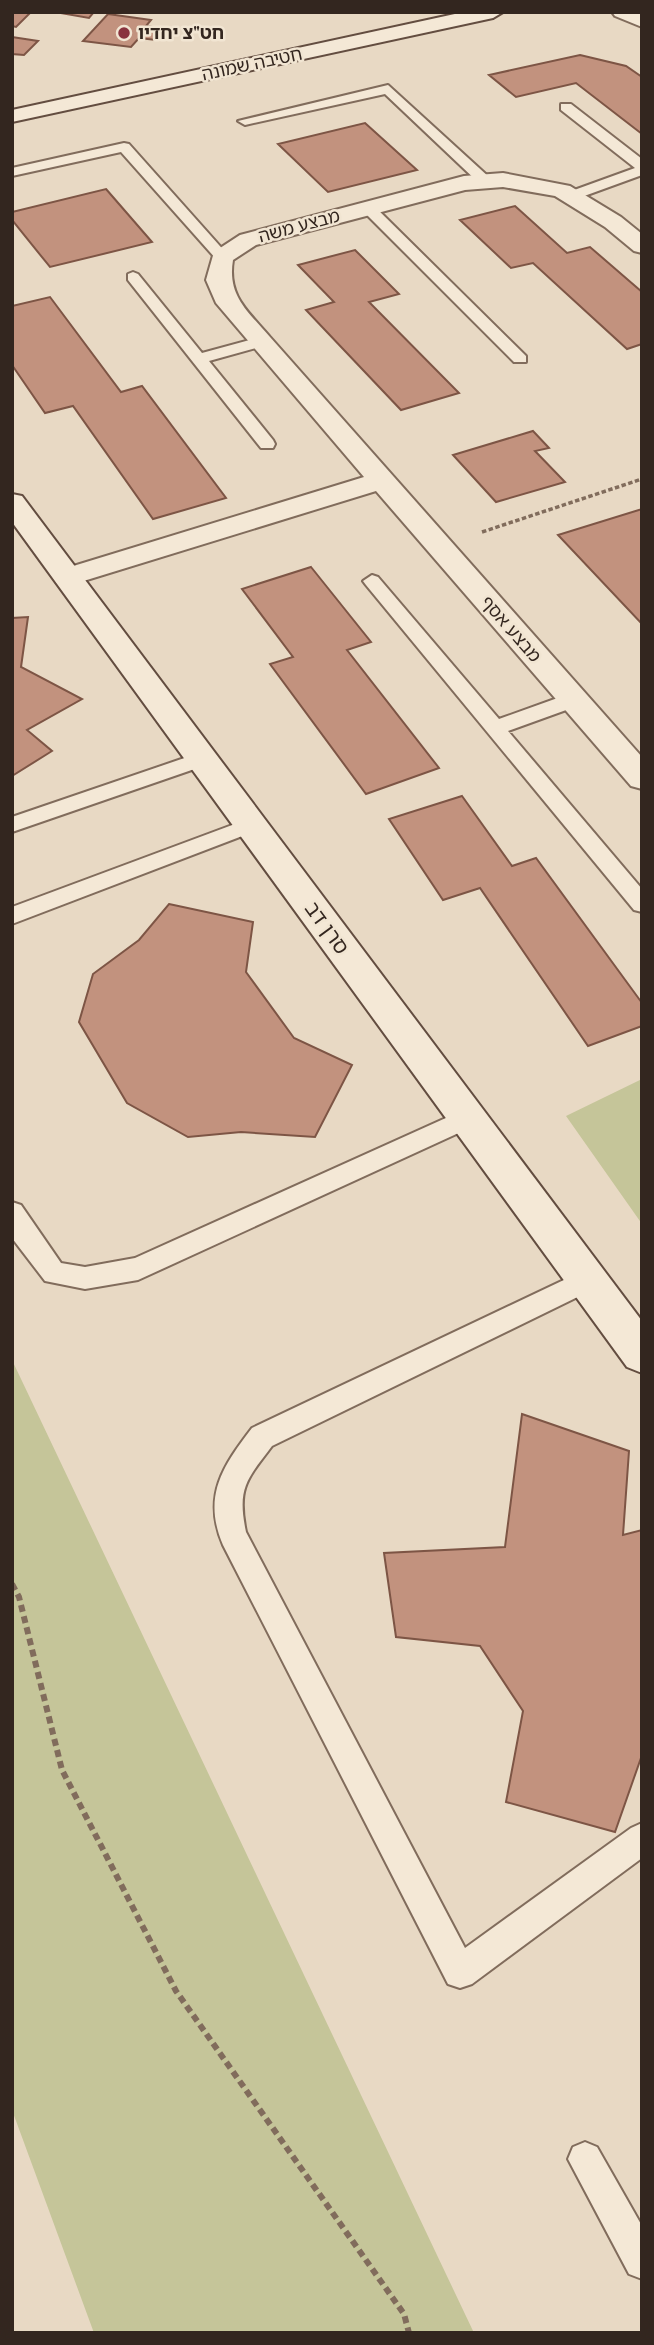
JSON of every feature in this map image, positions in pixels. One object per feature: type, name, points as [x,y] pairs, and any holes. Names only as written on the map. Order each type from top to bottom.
[{"type":"street","name":"חטיבה שמונה","points":[[12,96],[413,12]]},
{"type":"street","name":"חטיבה שמונה","points":[[12,116],[493,12]]},
{"type":"street","points":[[622,12],[642,21]]},
{"type":"street","name":"מבצע משה","points":[[222,257],[248,240],[367,207],[464,183],[503,180],[534,184],[571,196],[613,222],[642,246]]},
{"type":"street","points":[[67,577],[380,481],[228,303],[218,280],[222,257]]},
{"type":"street","name":"מבצע אסף","points":[[380,481],[642,778]]},
{"type":"street","name":"סרן דב","points":[[12,502],[642,1354]]},
{"type":"lane","points":[[245,121],[388,89],[485,181]]},
{"type":"lane","points":[[566,107],[642,168],[571,196]]},
{"type":"lane","points":[[12,172],[124,147],[222,257]]},
{"type":"lane","points":[[367,207],[520,359]]},
{"type":"lane","points":[[134,277],[267,444]]},
{"type":"lane","points":[[199,359],[261,342]]},
{"type":"lane","points":[[372,580],[642,904]]},
{"type":"lane","points":[[495,728],[572,699]]},
{"type":"lane","points":[[12,825],[202,759]]},
{"type":"lane","points":[[12,916],[251,825]]},
{"type":"lane","points":[[12,1213],[21,1230],[54,1273],[85,1278],[138,1269],[468,1118]]},
{"type":"lane","points":[[587,1280],[262,1437],[238,1468],[226,1503],[233,1535],[460,1972],[642,1839]]},
{"type":"lane","points":[[585,2159],[642,2261]]},
{"type":"path","points":[[438,546],[642,479]]},
{"type":"path","points":[[12,1584],[19,1597],[62,1770],[176,1991],[404,2314],[409,2333]]},
{"type":"green space","points":[[642,1079],[642,1224],[566,1116]]},
{"type":"green space","points":[[12,1360],[474,2333],[94,2333],[12,2110]]},
{"type":"building","points":[[12,12],[31,12],[16,27],[12,26]]},
{"type":"building","points":[[55,12],[94,12],[89,18]]},
{"type":"building","points":[[108,14],[151,20],[146,26],[166,29],[156,40],[139,38],[131,47],[83,41]]},
{"type":"building","points":[[12,37],[38,41],[24,55],[12,54]]},
{"type":"building","points":[[580,55],[626,66],[642,77],[642,134],[576,83],[516,97],[489,75]]},
{"type":"building","points":[[365,123],[417,170],[328,192],[278,144]]},
{"type":"building","points":[[106,189],[152,242],[50,267],[12,220],[12,212]]},
{"type":"building","points":[[515,206],[567,253],[590,247],[642,292],[642,344],[627,349],[533,263],[511,268],[460,220]]},
{"type":"building","points":[[355,250],[399,294],[369,302],[459,393],[401,410],[306,310],[334,302],[298,265]]},
{"type":"building","points":[[50,297],[121,392],[142,386],[226,498],[153,519],[73,406],[45,413],[12,365],[12,306]]},
{"type":"building","points":[[533,431],[549,448],[535,451],[565,482],[496,502],[453,455]]},
{"type":"building","points":[[642,509],[642,624],[558,535]]},
{"type":"building","points":[[311,567],[371,642],[347,650],[439,768],[366,794],[270,664],[293,657],[242,589]]},
{"type":"building","points":[[28,617],[21,667],[82,699],[27,730],[52,751],[12,776],[12,618]]},
{"type":"building","points":[[462,796],[512,866],[536,858],[642,1003],[642,1026],[588,1046],[480,888],[443,900],[389,819]]},
{"type":"building","points":[[169,904],[253,922],[246,972],[294,1038],[352,1065],[315,1137],[241,1132],[188,1137],[127,1103],[79,1022],[93,974],[139,940]]},
{"type":"building","points":[[522,1414],[629,1451],[623,1535],[642,1530],[642,1755],[615,1832],[506,1802],[523,1711],[480,1646],[396,1637],[384,1553],[505,1547]]},
{"type":"place","name":"חט\"צ יחדיו","points":[[124,33]]}]
